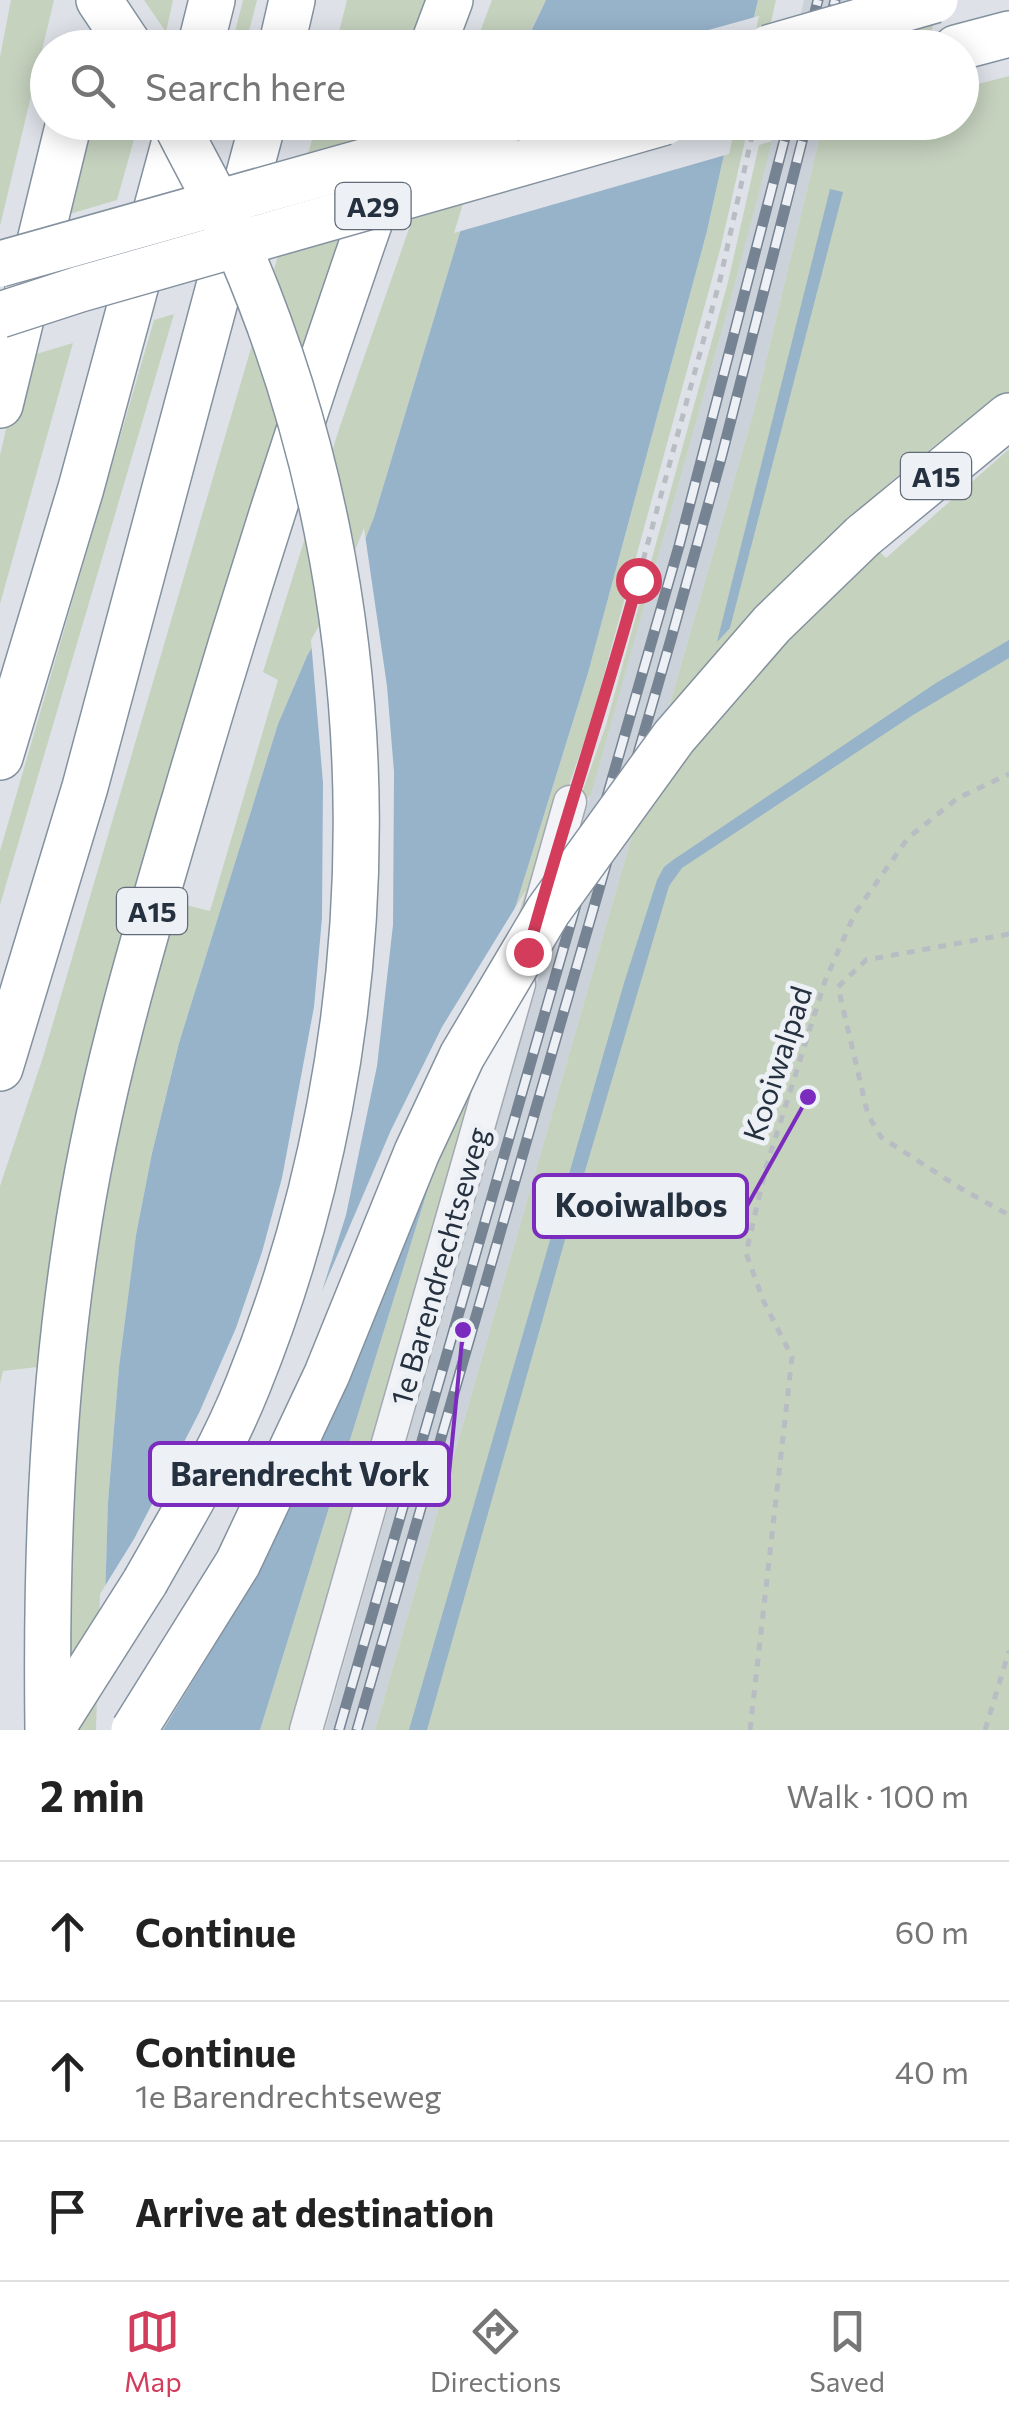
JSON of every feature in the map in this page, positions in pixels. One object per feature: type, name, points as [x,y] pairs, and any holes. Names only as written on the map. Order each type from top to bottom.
[{"type":"highway","points":[[92,30],[99,0]]},
{"type":"highway","points":[[99,0],[119,30]]},
{"type":"highway","points":[[204,30],[212,0]]},
{"type":"highway","points":[[285,30],[292,0]]},
{"type":"highway","points":[[439,30],[450,0]]},
{"type":"highway","points":[[831,30],[935,0]]},
{"type":"highway","points":[[979,42],[1009,34]]},
{"type":"highway","points":[[0,406],[66,140]]},
{"type":"highway","name":"A15","points":[[0,757],[81,488],[173,140]]},
{"type":"highway","name":"A15","points":[[49,1730],[144,1582],[198,1487],[248,1386],[308,1200],[328,1115],[349,972],[357,862],[356,769],[352,695],[336,573],[314,473],[266,321],[241,253],[187,140]]},
{"type":"highway","points":[[0,1068],[85,787],[258,140]]},
{"type":"highway","name":"A15","points":[[49,1730],[46,1621],[54,1438],[74,1247],[102,1107],[135,970],[240,611],[333,323],[399,140]]},
{"type":"highway","name":"A29","points":[[0,264],[441,140]]},
{"type":"highway","name":"A29","points":[[0,315],[603,140]]},
{"type":"highway","points":[[0,300],[80,289]]},
{"type":"highway","name":"A15","points":[[134,1730],[238,1563],[326,1374],[417,1152],[462,1056],[548,912],[674,737],[772,624],[864,536],[1009,416]]},
{"type":"lane","name":"1e Barendrechtseweg","points":[[306,1730],[570,802]]},
{"type":"path","points":[[570,802],[604,703],[720,280],[751,140]]},
{"type":"path","name":"Kooiwalpad","points":[[750,1730],[792,1357],[762,1300],[746,1252],[780,1118],[825,981],[855,913],[908,838],[958,798],[1009,774]]},
{"type":"path","points":[[838,987],[866,960],[1009,934]]},
{"type":"path","points":[[825,981],[838,987]]},
{"type":"path","points":[[838,987],[868,1114],[881,1137],[1009,1215]]},
{"type":"path","points":[[984,1730],[1009,1652]]},
{"type":"shaded area","points":[[804,0],[853,0],[845,30],[797,30]]},
{"type":"shaded area","points":[[772,140],[819,140],[754,411],[375,1730],[325,1730],[735,284]]},
{"type":"green space","points":[[11,0],[54,0],[47,30],[30,30],[30,100],[0,226],[0,57]]},
{"type":"green space","points":[[144,0],[173,0],[165,30]]},
{"type":"green space","points":[[243,0],[257,0],[249,30],[235,30]]},
{"type":"green space","points":[[347,0],[435,0],[424,30],[340,30]]},
{"type":"green space","points":[[492,0],[546,0],[531,30],[481,30]]},
{"type":"green space","points":[[758,0],[776,0],[769,30],[751,30]]},
{"type":"green space","points":[[853,0],[939,0],[932,30],[846,30]]},
{"type":"green space","points":[[1009,76],[1009,392],[926,453],[848,520],[886,558],[1009,449],[1009,1730],[375,1730],[754,411],[819,140],[979,140],[979,84]]},
{"type":"green space","points":[[81,140],[134,140],[117,200],[63,216]]},
{"type":"green space","points":[[312,140],[384,140],[46,1366],[3,1371],[0,1384],[0,1186],[43,1057]]},
{"type":"green space","points":[[440,140],[488,140],[374,517],[346,588],[307,656],[278,724],[179,1043],[136,1235],[119,1367],[108,1502],[101,1730],[68,1730],[67,1623],[90,1286],[130,1077],[178,903],[210,911],[278,680],[263,672],[340,426]]},
{"type":"green space","points":[[727,140],[745,140],[721,246],[591,722],[564,799],[299,1730],[260,1730],[588,673],[707,231]]},
{"type":"green space","points":[[772,141],[591,794],[571,824],[606,725],[728,282],[759,145]]},
{"type":"green space","points":[[174,314],[0,905],[0,851],[154,320]]},
{"type":"green space","points":[[73,343],[0,604],[0,455],[23,358]]},
{"type":"water","points":[[546,0],[758,0],[751,30],[532,30]]},
{"type":"water","points":[[488,140],[727,140],[707,231],[588,673],[260,1730],[101,1730],[108,1502],[119,1367],[136,1235],[152,1153],[179,1043],[278,724],[307,656],[346,588],[374,517]]},
{"type":"water","points":[[830,189],[843,192],[730,628],[717,642]]},
{"type":"water","points":[[1009,640],[1009,658],[913,715],[682,868],[669,886],[427,1730],[409,1730],[624,983],[664,867],[936,683]]},
{"type":"pier","points":[[759,16],[756,30],[708,30]]},
{"type":"pier","points":[[482,140],[732,140],[729,154],[454,233]]},
{"type":"pier","points":[[364,528],[387,686],[394,772],[393,925],[377,1066],[346,1215],[322,1291],[391,1130],[442,1027],[526,890],[455,1119],[298,1490],[239,1605],[163,1730],[96,1730],[100,1594],[134,1539],[199,1413],[236,1328],[282,1178],[314,1007],[322,918],[323,783],[311,640],[341,586]]},
{"type":"railway","points":[[810,30],[818,0]]},
{"type":"railway","points":[[828,30],[835,0]]},
{"type":"railway","points":[[339,1730],[679,546],[784,140]]},
{"type":"railway","points":[[357,1730],[671,639],[802,140]]},
{"type":"place","name":"Kooiwalbos","points":[[808,1097]]},
{"type":"place","name":"Barendrecht Vork","points":[[463,1330]]},
{"type":"route","points":[[528,952],[638,580]]}]
